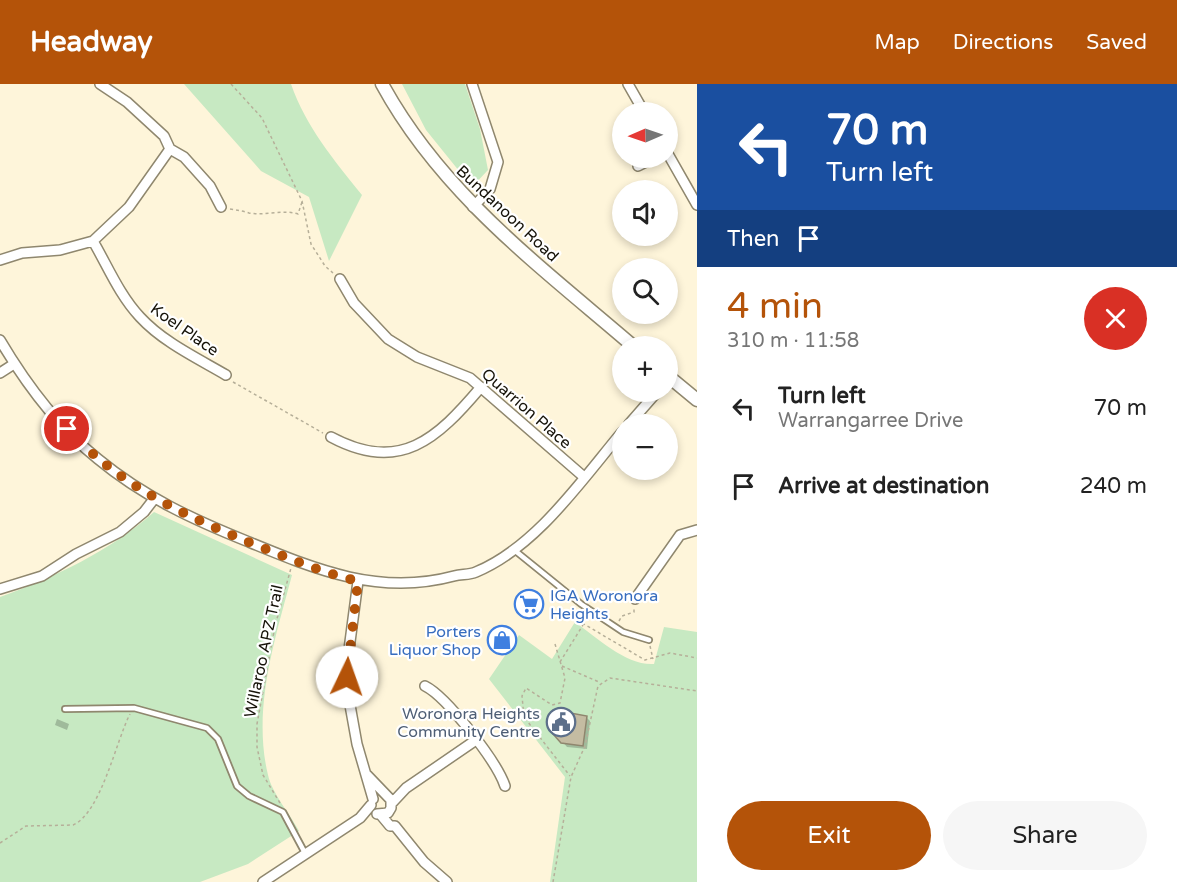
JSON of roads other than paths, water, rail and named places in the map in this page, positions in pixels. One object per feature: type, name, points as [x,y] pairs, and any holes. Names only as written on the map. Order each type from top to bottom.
[{"type":"street","points":[[100,84],[142,115],[164,136],[170,149],[184,157],[210,186],[221,207]]},
{"type":"street","name":"Bundanoon Road","points":[[382,84],[425,153],[473,207],[621,336]]},
{"type":"street","points":[[472,84],[498,162],[490,189],[473,207]]},
{"type":"street","points":[[628,84],[638,102]]},
{"type":"street","points":[[0,260],[22,253],[60,250],[93,242],[129,207],[170,149]]},
{"type":"street","points":[[676,168],[697,205]]},
{"type":"street","name":"Koel Place","points":[[93,242],[126,299],[141,319],[179,347],[226,375]]},
{"type":"street","name":"Quarrion Place","points":[[340,279],[354,303],[388,339],[417,357],[461,372],[584,477]]},
{"type":"street","points":[[0,340],[14,364],[51,412],[81,444],[154,499],[198,521],[294,560],[324,572],[358,581],[415,583],[460,574],[513,549],[532,534],[612,444]]},
{"type":"street","points":[[0,373],[14,364]]},
{"type":"street","points":[[678,386],[697,400]]},
{"type":"street","points":[[331,437],[351,447],[373,452],[395,451],[419,444],[444,428],[481,387]]},
{"type":"street","points":[[638,414],[648,402]]},
{"type":"street","points":[[0,589],[42,576],[76,554],[120,532],[144,512],[154,499]]},
{"type":"street","points":[[635,599],[680,535],[696,527]]},
{"type":"street","points":[[358,581],[349,643],[348,686],[353,727],[372,802],[390,826],[395,826],[424,862],[447,882]]},
{"type":"street","points":[[425,686],[441,698],[476,740],[498,770],[505,786]]},
{"type":"street","points":[[263,882],[360,818],[372,802],[388,800],[476,740]]},
{"type":"street","points":[[367,775],[388,800],[397,821],[395,826]]},
{"type":"street","points":[[360,818],[388,813],[388,800]]},
{"type":"lane","points":[[513,549],[581,604],[615,627],[649,640]]},
{"type":"lane","points":[[64,709],[134,708],[207,728],[218,739],[242,791],[283,812],[306,855]]},
{"type":"place","name":"IGA Woronora Heights","points":[[529,604]]},
{"type":"place","name":"Porters Liquor Shop","points":[[502,640]]},
{"type":"place","name":"Woronora Heights Community Centre","points":[[561,722]]}]
